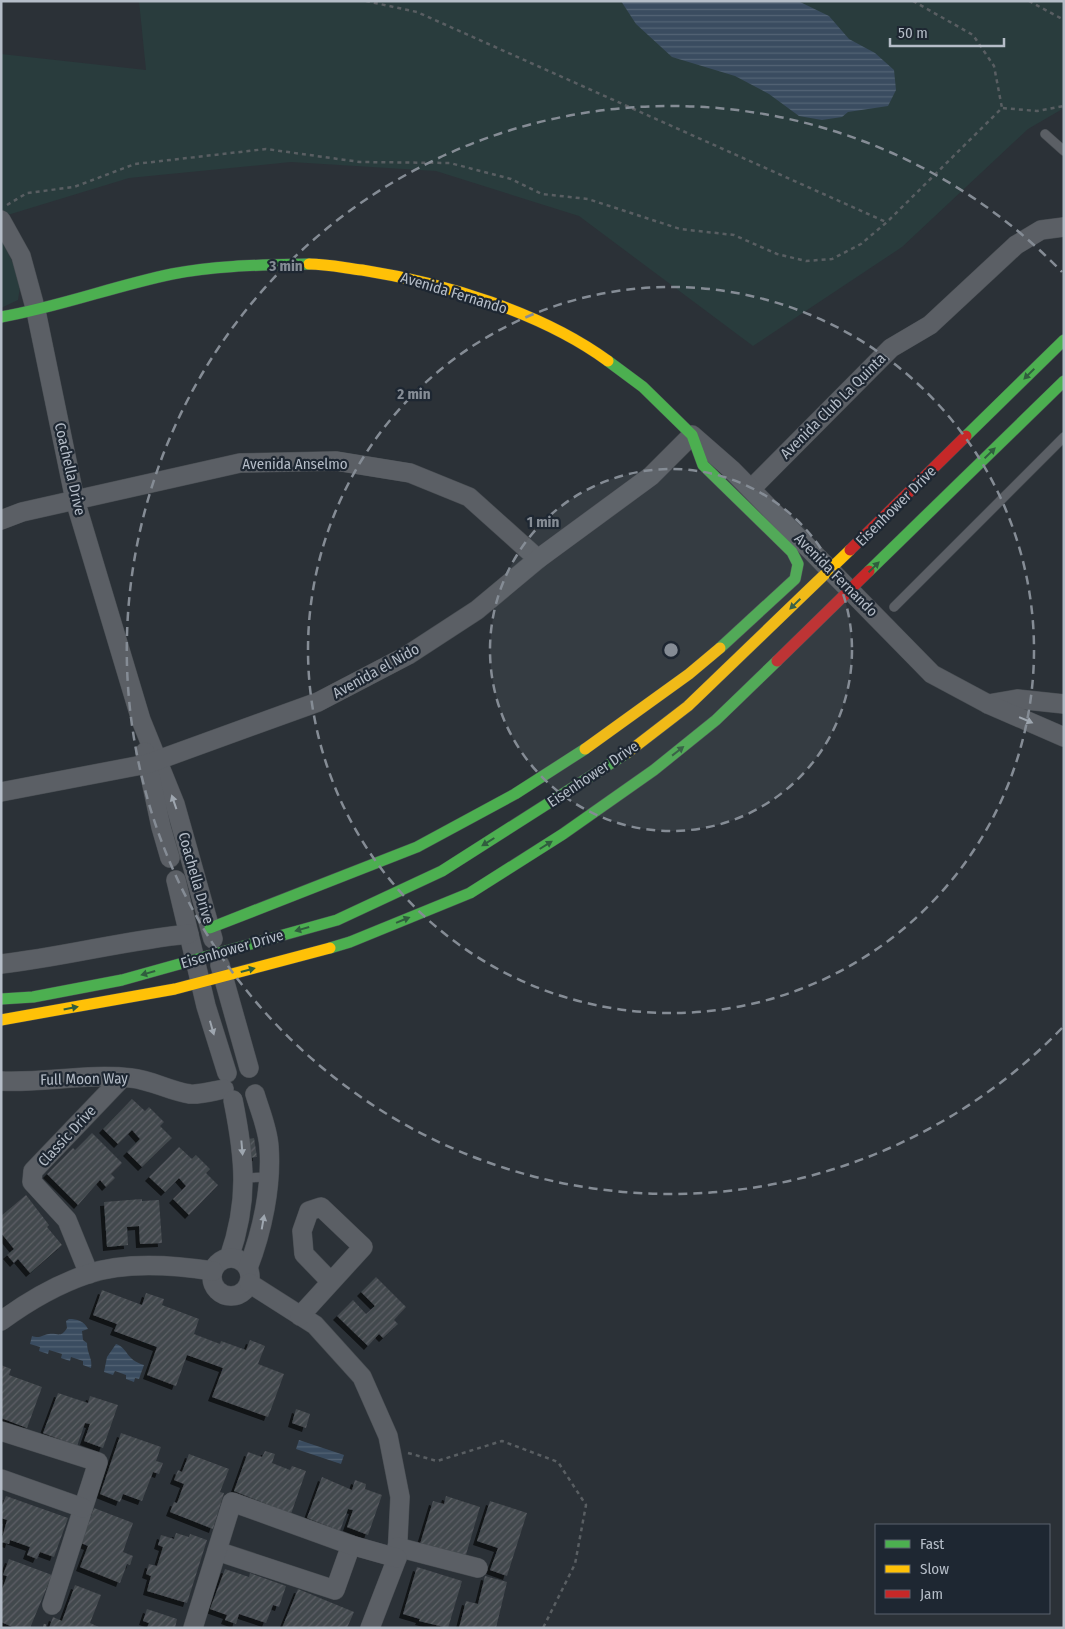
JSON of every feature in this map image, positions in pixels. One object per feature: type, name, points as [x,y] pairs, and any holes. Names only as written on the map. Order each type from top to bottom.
[{"type":"main road","name":"Avenida Fernando","points":[[1,318],[36,311],[110,289],[174,274],[255,265],[319,264],[393,275],[452,289],[513,311],[586,345],[643,387],[692,435],[704,465],[792,552],[798,564],[795,579]]},
{"type":"main road","name":"Eisenhower Drive","points":[[1,999],[33,997],[122,980],[337,920],[442,871],[627,753],[688,706],[830,570],[1064,340]]},
{"type":"main road","name":"Eisenhower Drive","points":[[1,1020],[201,983],[350,942],[470,893],[563,834],[654,770],[716,720],[1064,381]]},
{"type":"main road","name":"Eisenhower Drive","points":[[210,928],[417,847],[515,794],[605,737],[690,674],[735,636],[795,579]]},
{"type":"street","name":"Coachella Drive","points":[[1,220],[21,256],[36,311],[75,500],[141,720],[152,762],[164,836],[170,858]]},
{"type":"street","name":"Avenida Club La Quinta","points":[[751,489],[891,348],[930,325],[1016,245],[1041,230],[1064,226]]},
{"type":"street","name":"Avenida Fernando","points":[[692,435],[751,489],[932,674],[988,704],[1064,737]]},
{"type":"street","name":"Avenida el Nido","points":[[1,792],[152,762],[318,702],[408,655],[478,610],[538,559],[651,476],[692,435]]},
{"type":"street","name":"Avenida Anselmo","points":[[1,520],[22,512],[240,463],[336,462],[410,474],[468,497],[538,559]]},
{"type":"street","points":[[988,704],[1017,698],[1064,704]]},
{"type":"street","name":"Coachella Drive","points":[[152,762],[175,804],[249,1068],[258,1080],[256,1094],[270,1146],[260,1236],[249,1276]]},
{"type":"street","name":"Coachella Drive","points":[[176,880],[242,1141],[244,1178],[237,1236],[229,1258]]},
{"type":"street","name":"Eisenhower Drive","points":[[1,964],[55,958],[158,937],[189,934]]},
{"type":"street","points":[[249,1068],[235,1067],[228,1087],[243,1102],[256,1094]]},
{"type":"street","name":"Full Moon Way","points":[[1,1081],[122,1078],[154,1082],[168,1089],[192,1094],[228,1087]]},
{"type":"street","name":"Classic Drive","points":[[89,1274],[68,1220],[32,1182],[33,1171],[122,1078]]},
{"type":"street","points":[[249,1276],[242,1293],[229,1296],[223,1294],[214,1284],[213,1271],[219,1263],[229,1258],[240,1260],[249,1276],[300,1316],[315,1325],[362,1377],[388,1436],[400,1497],[397,1552],[370,1628]]},
{"type":"street","points":[[1,1321],[23,1305],[89,1274],[126,1267],[190,1268],[213,1271]]},
{"type":"street","points":[[300,1316],[332,1282]]},
{"type":"street","points":[[1,1431],[98,1462],[52,1605]]},
{"type":"street","points":[[1,1479],[84,1508]]},
{"type":"street","points":[[193,1628],[232,1502],[351,1545],[478,1568]]},
{"type":"street","points":[[217,1551],[335,1590],[351,1545]]},
{"type":"lane","points":[[1045,134],[1064,151]]},
{"type":"lane","points":[[894,607],[1064,437]]},
{"type":"lane","points":[[164,836],[183,830]]},
{"type":"lane","points":[[244,1178],[268,1177]]},
{"type":"path","points":[[366,1],[417,12],[887,222]]},
{"type":"path","points":[[913,1],[973,35],[994,66],[1002,108]]},
{"type":"path","points":[[1029,1],[1064,20]]},
{"type":"path","points":[[1,208],[27,193],[74,187],[134,164],[266,149],[360,162],[450,163],[510,179],[542,194],[588,199],[680,229],[734,235],[777,254],[806,261],[832,259],[861,244],[887,222],[1002,108],[1038,110],[1064,106]]},
{"type":"path","points":[[391,1454],[413,1453],[437,1461],[502,1441],[558,1462],[586,1505],[575,1564],[543,1628]]},
{"type":"shaded area","points":[[139,1],[1064,1],[1064,108],[1028,129],[902,247],[753,346],[579,216],[436,171],[291,162],[129,178],[1,217],[1,54],[146,70]]},
{"type":"shaded area","points":[[1,238],[21,280],[18,300],[1,308]]},
{"type":"water","points":[[621,1],[798,1],[829,16],[849,39],[875,53],[894,70],[896,90],[888,106],[848,112],[842,117],[822,120],[799,116],[769,94],[735,76],[672,57],[636,24]]},
{"type":"water","points":[[69,1319],[80,1321],[88,1329],[82,1331],[83,1340],[87,1343],[91,1368],[83,1365],[83,1361],[71,1357],[70,1361],[61,1358],[62,1354],[49,1350],[48,1354],[39,1351],[40,1347],[30,1344],[32,1336],[39,1337],[63,1333],[67,1328],[66,1321]]},
{"type":"water","points":[[116,1344],[123,1348],[138,1363],[144,1365],[139,1379],[135,1378],[134,1382],[126,1379],[126,1375],[115,1371],[113,1375],[104,1372],[107,1357]]},
{"type":"water","points":[[299,1440],[344,1455],[341,1464],[296,1449]]},
{"type":"building","points":[[132,1099],[145,1111],[149,1107],[164,1122],[160,1126],[172,1138],[142,1167],[127,1152],[140,1139],[132,1130],[118,1144],[103,1129]]},
{"type":"building","points":[[92,1133],[122,1163],[111,1174],[115,1178],[106,1187],[100,1180],[78,1205],[47,1174],[73,1148],[75,1150]]},
{"type":"building","points":[[254,1138],[257,1157],[247,1158],[244,1140]]},
{"type":"building","points":[[179,1147],[192,1159],[196,1155],[210,1169],[206,1173],[218,1185],[189,1215],[173,1199],[186,1186],[179,1178],[165,1192],[149,1177]]},
{"type":"building","points":[[26,1195],[49,1225],[47,1227],[62,1245],[30,1273],[18,1259],[14,1263],[7,1255],[14,1249],[1,1233],[1,1216]]},
{"type":"building","points":[[142,1199],[142,1201],[159,1200],[162,1243],[140,1244],[139,1226],[127,1227],[128,1245],[107,1247],[104,1202]]},
{"type":"building","points":[[376,1277],[406,1307],[394,1320],[398,1324],[383,1338],[379,1334],[368,1346],[337,1316],[353,1300],[366,1314],[375,1306],[361,1292]]},
{"type":"building","points":[[102,1290],[142,1305],[146,1293],[164,1299],[162,1305],[199,1319],[194,1334],[220,1344],[221,1341],[246,1350],[250,1340],[265,1346],[258,1364],[284,1374],[268,1417],[212,1397],[223,1368],[187,1355],[176,1386],[147,1375],[157,1347],[114,1331],[117,1324],[93,1315]]},
{"type":"building","points":[[1,1365],[11,1369],[9,1375],[42,1387],[27,1428],[1,1418]]},
{"type":"building","points":[[58,1393],[88,1403],[90,1396],[118,1405],[103,1448],[84,1441],[90,1424],[85,1423],[77,1446],[43,1433]]},
{"type":"building","points":[[296,1409],[310,1414],[306,1428],[292,1423]]},
{"type":"building","points":[[121,1433],[161,1447],[156,1461],[163,1463],[159,1474],[153,1472],[142,1501],[123,1494],[120,1502],[100,1494]]},
{"type":"building","points":[[265,1451],[275,1454],[272,1463],[290,1470],[292,1466],[306,1471],[291,1514],[234,1491],[248,1452],[262,1457]]},
{"type":"building","points":[[189,1454],[229,1469],[220,1492],[224,1493],[213,1529],[170,1512],[174,1502],[177,1503],[184,1484],[174,1480],[178,1470],[182,1472]]},
{"type":"building","points":[[322,1477],[352,1490],[355,1480],[366,1484],[365,1489],[382,1495],[368,1535],[347,1527],[353,1510],[348,1509],[340,1531],[307,1518]]},
{"type":"building","points":[[6,1496],[68,1518],[54,1557],[40,1552],[37,1559],[27,1555],[30,1547],[10,1540],[9,1544],[1,1542],[7,1520],[1,1518],[1,1508]]},
{"type":"building","points":[[446,1496],[480,1507],[465,1558],[420,1544],[433,1501],[444,1504]]},
{"type":"building","points":[[490,1501],[527,1513],[507,1576],[490,1570],[498,1548],[477,1541]]},
{"type":"building","points":[[94,1508],[133,1523],[123,1552],[133,1556],[130,1565],[127,1564],[120,1583],[80,1567],[88,1546],[81,1543]]},
{"type":"building","points":[[176,1533],[189,1537],[190,1534],[207,1540],[187,1603],[147,1591],[151,1576],[146,1574],[149,1564],[157,1566],[163,1547],[158,1545],[161,1535],[174,1539]]},
{"type":"building","points":[[9,1559],[52,1575],[30,1628],[15,1628],[1,1622],[1,1592],[7,1576],[3,1575]]},
{"type":"building","points":[[417,1567],[462,1581],[448,1628],[419,1621],[420,1619],[403,1614]]},
{"type":"building","points":[[225,1569],[249,1577],[250,1573],[286,1586],[279,1607],[273,1605],[266,1623],[239,1614],[236,1624],[225,1620],[227,1615],[210,1609]]},
{"type":"building","points":[[485,1576],[507,1582],[496,1628],[459,1628],[466,1601],[478,1604]]},
{"type":"building","points":[[75,1585],[101,1595],[90,1623],[101,1628],[49,1628],[53,1617],[62,1621]]},
{"type":"building","points":[[298,1589],[354,1612],[347,1628],[282,1628]]},
{"type":"building","points":[[147,1609],[177,1619],[175,1628],[147,1628],[149,1623],[143,1621]]},
{"type":"traffic: fast","points":[[1,317],[189,271],[240,266],[309,264]]},
{"type":"traffic: fast","points":[[966,436],[1064,340]]},
{"type":"traffic: fast","points":[[608,361],[643,387],[692,435],[703,465],[792,552],[798,564],[795,579],[720,648]]},
{"type":"traffic: fast","points":[[869,571],[1064,381]]},
{"type":"traffic: fast","points":[[330,948],[350,942],[470,893],[563,834],[654,770],[716,720],[777,661]]},
{"type":"traffic: fast","points":[[210,928],[417,847],[515,794],[585,749]]},
{"type":"traffic: fast","points":[[1,999],[33,997],[122,980],[337,920],[442,871],[627,753]]},
{"type":"traffic: slow","points":[[309,264],[336,266],[393,276],[426,283],[491,302],[553,328],[608,361]]},
{"type":"traffic: slow","points":[[627,753],[688,706],[850,550]]},
{"type":"traffic: slow","points":[[585,749],[689,674],[720,648]]},
{"type":"traffic: slow","points":[[1,1020],[175,989],[330,948]]},
{"type":"traffic: jam","points":[[850,550],[966,436]]},
{"type":"traffic: jam","points":[[777,661],[869,571]]}]
